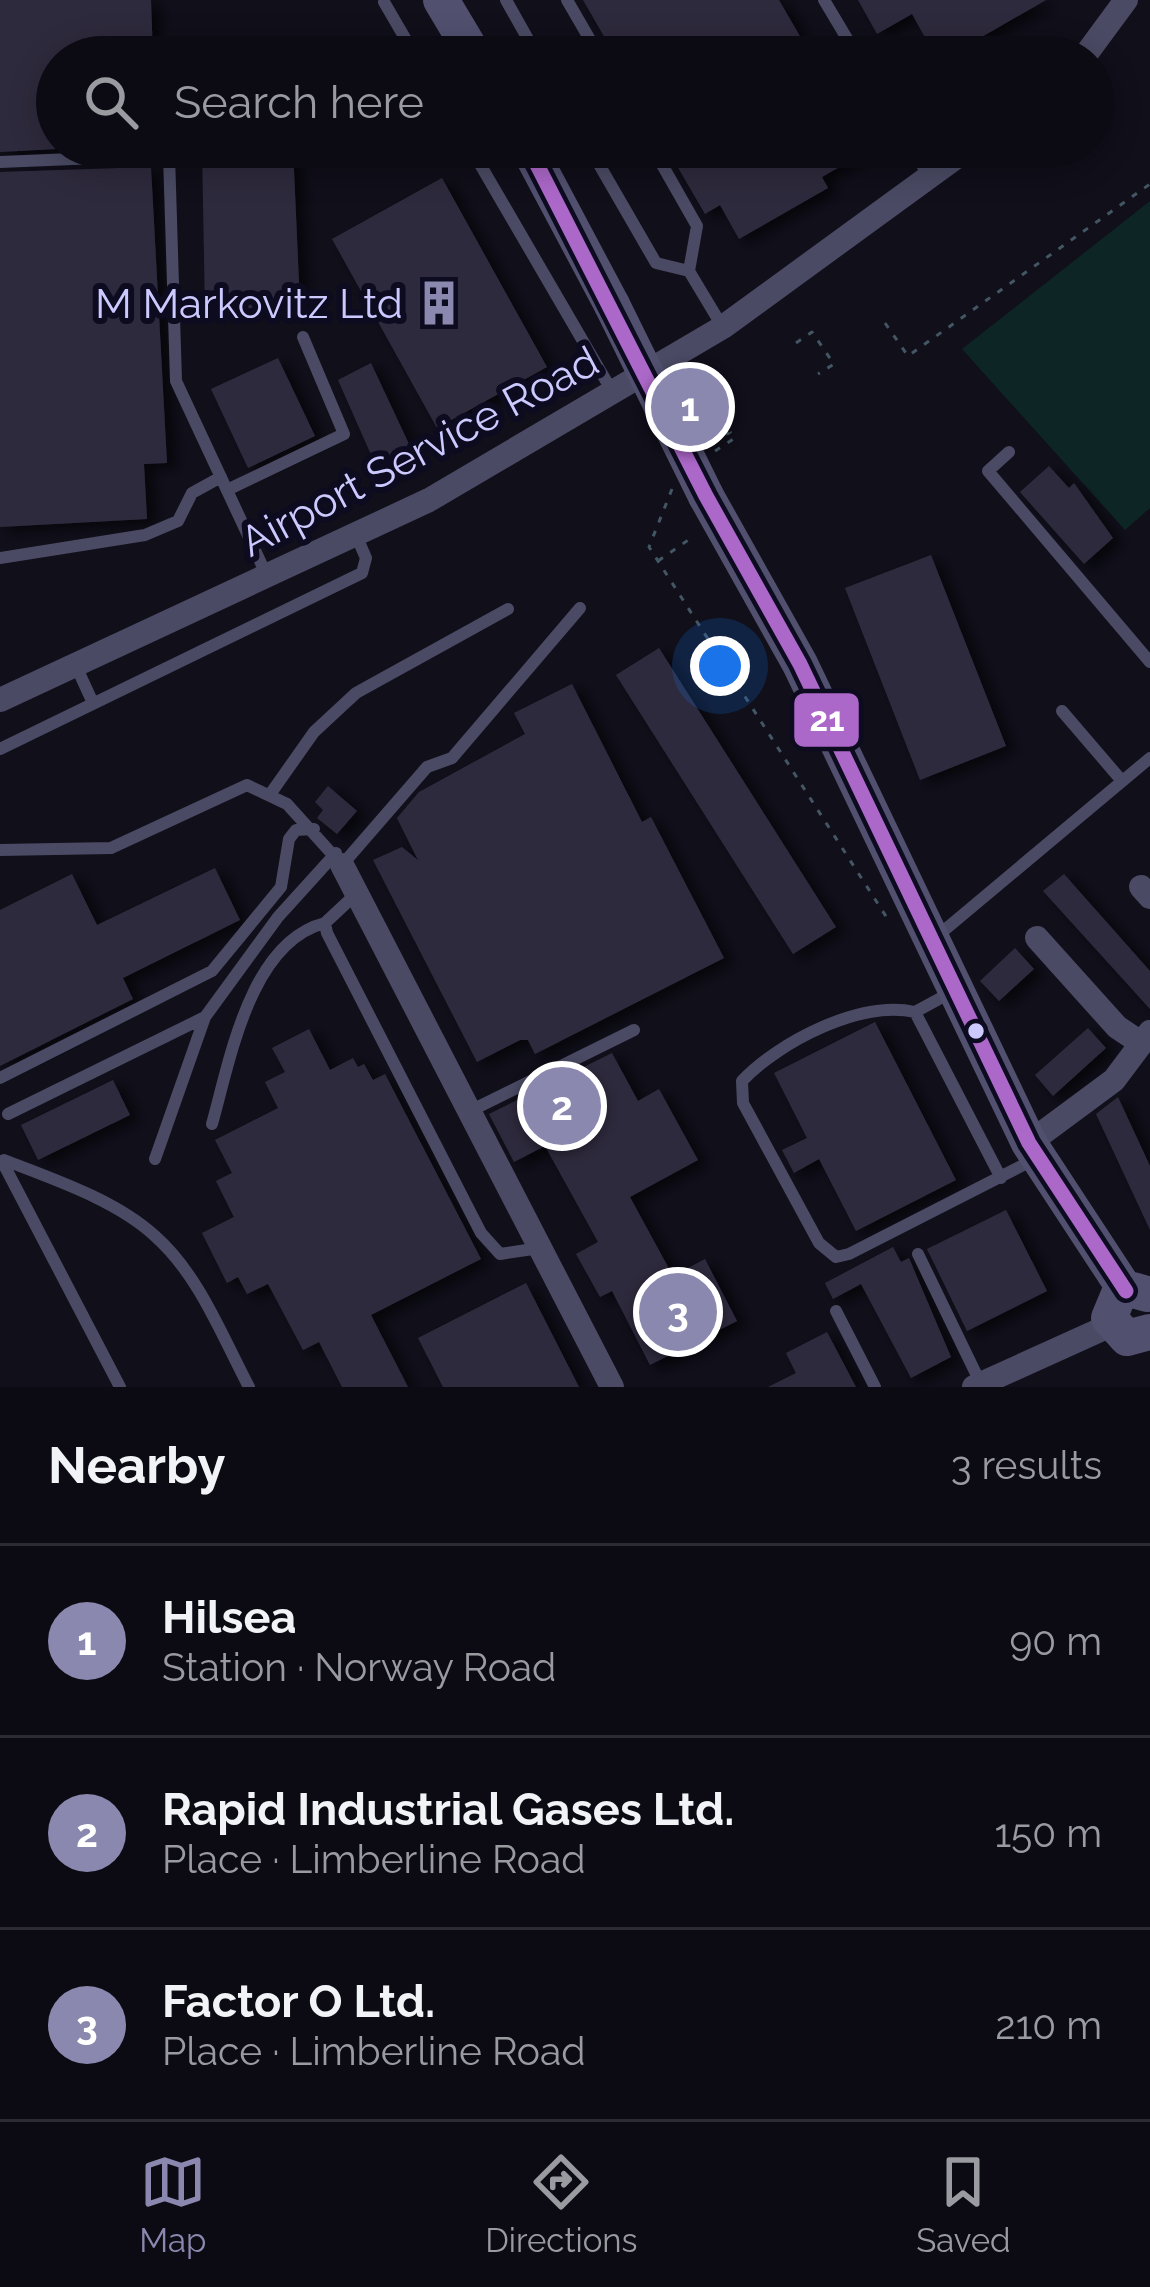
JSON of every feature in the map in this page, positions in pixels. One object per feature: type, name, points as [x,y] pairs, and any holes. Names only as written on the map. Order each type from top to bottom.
[{"type":"street","points":[[441,0],[462,36]]},
{"type":"street","points":[[1099,36],[1126,0]]},
{"type":"street","points":[[539,168],[713,507],[800,664],[1034,1150],[1138,1293],[1112,1303],[1139,1336],[978,1385]]},
{"type":"street","name":"Airport Service Road","points":[[0,700],[356,536],[613,392],[723,328],[941,168]]},
{"type":"street","points":[[339,859],[612,1387]]},
{"type":"street","points":[[1037,938],[1117,1027],[1141,1046],[1150,1083]]},
{"type":"street","points":[[1034,1150],[1141,1046]]},
{"type":"lane","points":[[506,0],[526,36]]},
{"type":"lane","points":[[567,0],[588,36]]},
{"type":"lane","points":[[824,0],[845,36]]},
{"type":"lane","points":[[384,2],[404,36]]},
{"type":"lane","points":[[0,163],[36,161]]},
{"type":"lane","points":[[170,168],[176,381],[269,579]]},
{"type":"lane","points":[[482,168],[613,392]]},
{"type":"lane","points":[[602,168],[656,263],[689,271]]},
{"type":"lane","points":[[664,168],[698,226],[689,271],[723,328]]},
{"type":"lane","points":[[924,168],[929,177]]},
{"type":"lane","points":[[0,558],[145,536],[178,521],[192,494],[344,434],[303,337]]},
{"type":"lane","points":[[1009,452],[988,472],[1150,662]]},
{"type":"lane","points":[[0,749],[362,573],[366,558],[356,536]]},
{"type":"lane","points":[[155,1159],[205,1017],[278,917],[427,767],[452,758],[580,608]]},
{"type":"lane","points":[[272,793],[314,732],[356,693],[508,609]]},
{"type":"lane","points":[[76,666],[93,703]]},
{"type":"lane","points":[[1062,711],[1122,781]]},
{"type":"lane","points":[[932,946],[1150,758]]},
{"type":"lane","points":[[0,850],[111,848],[226,790],[248,784],[272,793],[314,829],[339,859]]},
{"type":"lane","points":[[0,1078],[212,971],[281,886],[289,839],[296,830],[314,829]]},
{"type":"lane","points":[[212,1124],[257,989],[299,934],[326,923],[357,894]]},
{"type":"lane","points":[[326,923],[488,1244],[511,1256],[541,1248]]},
{"type":"lane","points":[[954,992],[915,1012],[878,1007],[853,1013],[755,1067],[742,1081],[743,1103],[819,1243],[836,1257],[1001,1178],[1034,1150]]},
{"type":"lane","points":[[915,1012],[1001,1178]]},
{"type":"lane","points":[[8,1114],[205,1017]]},
{"type":"lane","points":[[470,1111],[634,1030]]},
{"type":"lane","points":[[2,1161],[120,1387]]},
{"type":"lane","points":[[2,1161],[113,1208],[154,1234],[189,1274],[249,1387]]},
{"type":"lane","points":[[918,1254],[978,1385]]},
{"type":"lane","points":[[836,1311],[874,1387]]},
{"type":"path","points":[[885,323],[908,356],[1150,184]]},
{"type":"path","points":[[796,343],[812,332],[834,364],[818,374]]},
{"type":"path","points":[[712,439],[730,432],[735,438],[714,452]]},
{"type":"path","points":[[668,493],[649,547],[898,935],[932,946]]},
{"type":"path","points":[[658,561],[713,507]]},
{"type":"green space","points":[[1150,201],[1150,508],[1125,530],[962,349]]},
{"type":"building","points":[[0,0],[151,0],[152,36],[36,36],[36,150],[0,152]]},
{"type":"building","points":[[583,0],[779,0],[800,36],[604,36]]},
{"type":"building","points":[[858,0],[1046,0],[983,36],[924,36],[912,14],[877,34]]},
{"type":"building","points":[[151,168],[167,463],[144,464],[147,519],[0,527],[0,172]]},
{"type":"building","points":[[202,168],[294,168],[300,306],[205,310]]},
{"type":"building","points":[[678,168],[838,168],[822,177],[828,188],[739,239],[720,205],[705,214]]},
{"type":"building","name":"M Markovitz Ltd","points":[[442,178],[547,367],[437,428],[332,239]]},
{"type":"building","points":[[278,358],[315,436],[248,468],[211,389]]},
{"type":"building","points":[[371,363],[416,459],[380,475],[338,380]]},
{"type":"building","points":[[1049,466],[1069,488],[1074,483],[1113,538],[1084,564],[1020,492]]},
{"type":"building","points":[[931,555],[1006,746],[920,780],[845,588]]},
{"type":"building","points":[[659,648],[836,927],[793,954],[616,675]]},
{"type":"building","points":[[572,684],[642,822],[651,817],[724,958],[535,1054],[528,1040],[520,1040],[477,1062],[373,860],[402,847],[418,860],[397,818],[419,792],[525,734],[514,713]]},
{"type":"building","points":[[328,786],[357,811],[337,834],[317,818],[323,810],[315,802]]},
{"type":"building","points":[[215,868],[240,920],[123,978],[133,999],[0,1066],[0,910],[72,874],[97,925]]},
{"type":"building","points":[[1064,874],[1150,971],[1150,1009],[1043,891]]},
{"type":"building","points":[[1015,948],[1034,969],[999,1001],[980,981]]},
{"type":"building","points":[[875,1022],[956,1180],[856,1231],[819,1159],[794,1173],[782,1150],[807,1138],[774,1073]]},
{"type":"building","points":[[1088,1028],[1106,1048],[1053,1096],[1035,1075]]},
{"type":"building","points":[[309,1029],[330,1070],[353,1058],[358,1067],[364,1064],[373,1080],[385,1074],[481,1259],[371,1315],[408,1387],[342,1387],[319,1342],[303,1350],[268,1284],[247,1294],[238,1277],[227,1283],[202,1233],[234,1217],[216,1181],[232,1173],[215,1140],[278,1108],[265,1082],[285,1072],[272,1048]]},
{"type":"building","points":[[612,1053],[638,1101],[659,1089],[698,1160],[630,1197],[673,1276],[705,1259],[737,1321],[650,1365],[612,1291],[600,1297],[576,1254],[598,1242],[545,1146],[514,1162],[489,1114]]},
{"type":"building","points":[[113,1080],[130,1115],[38,1160],[21,1125]]},
{"type":"building","points":[[1118,1097],[1150,1166],[1150,1230],[1096,1114]]},
{"type":"building","points":[[1006,1210],[1047,1291],[967,1331],[927,1249]]},
{"type":"building","points":[[893,1247],[901,1262],[909,1258],[951,1357],[911,1378],[861,1284],[833,1299],[825,1283]]},
{"type":"building","points":[[526,1283],[579,1387],[443,1387],[418,1338]]},
{"type":"building","points":[[827,1332],[856,1387],[768,1387],[796,1373],[786,1353]]},
{"type":"transit line","name":"21","points":[[539,168],[706,496],[800,664],[1029,1143],[1126,1291]]},
{"type":"place","name":"M Markovitz Ltd","points":[[439,303]]},
{"type":"place","name":"Hilsea","points":[[690,407]]},
{"type":"place","name":"Rapid Industrial Gases Ltd.","points":[[562,1106]]},
{"type":"place","name":"Factor O Ltd.","points":[[678,1312]]}]
